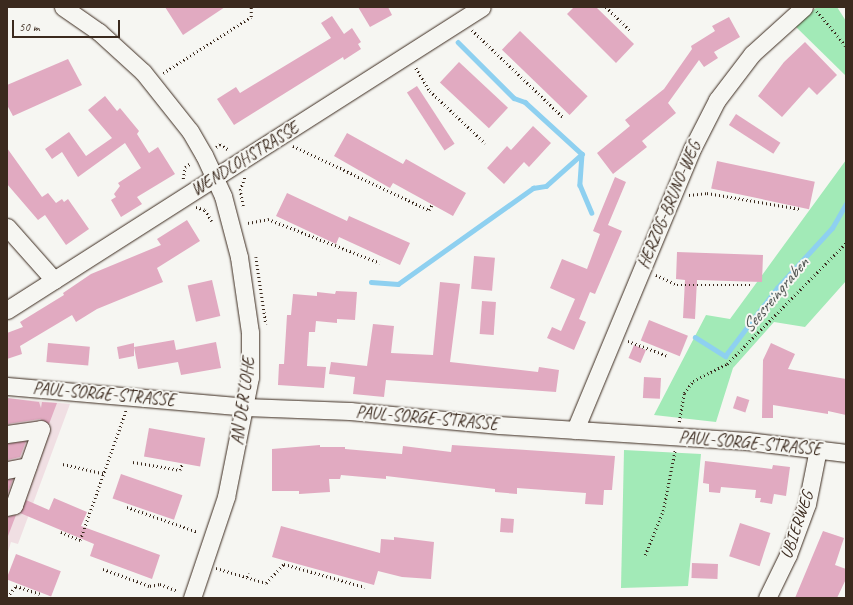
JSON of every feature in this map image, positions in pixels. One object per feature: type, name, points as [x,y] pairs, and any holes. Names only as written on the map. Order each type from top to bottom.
[{"type":"street","name":"AN DER LOHE","points":[[63,7],[99,32],[151,81],[190,131],[216,178],[239,257],[246,301],[250,361],[245,407],[226,497],[214,537],[192,597]]},
{"type":"street","name":"WENDLOHSTRASSE","points":[[7,310],[482,7]]},
{"type":"street","name":"HERZOG-BRUNO-WEG","points":[[575,430],[641,268],[672,196],[714,107],[734,76],[752,54],[804,7]]},
{"type":"street","points":[[7,227],[54,280]]},
{"type":"street","name":"PAUL-SORGE-STRASSE","points":[[7,386],[245,407],[350,411],[678,437],[818,449],[846,453]]},
{"type":"street","points":[[7,434],[41,429],[14,506],[7,507]]},
{"type":"street","name":"UBIERWEG","points":[[767,598],[788,555],[807,504],[818,449]]},
{"type":"street","points":[[7,470],[28,466]]},
{"type":"path","points":[[151,81],[251,17],[250,7]]},
{"type":"path","points":[[606,7],[631,31]]},
{"type":"path","points":[[814,7],[846,46]]},
{"type":"path","points":[[463,20],[564,118]]},
{"type":"path","points":[[408,55],[430,91],[485,144]]},
{"type":"path","points":[[278,138],[429,210],[432,204]]},
{"type":"path","points":[[672,196],[707,193],[801,209]]},
{"type":"path","points":[[205,210],[214,225]]},
{"type":"path","points":[[248,223],[268,219],[380,263]]},
{"type":"path","points":[[644,555],[662,511],[678,437],[682,400],[693,381],[727,364],[846,243]]},
{"type":"path","points":[[641,268],[677,284],[750,285]]},
{"type":"path","points":[[613,335],[668,356]]},
{"type":"path","points":[[61,532],[80,540],[106,474],[131,397]]},
{"type":"path","points":[[133,462],[180,470],[182,464]]},
{"type":"path","points":[[63,464],[106,474]]},
{"type":"path","points":[[127,507],[214,537]]},
{"type":"path","points":[[204,565],[266,583],[284,564],[365,587]]},
{"type":"path","points":[[103,569],[150,586],[160,584],[192,597]]},
{"type":"path","points":[[247,577],[248,573]]},
{"type":"path","points":[[7,597],[16,586],[40,594]]},
{"type":"shaded area","points":[[7,398],[70,404],[18,544],[11,542],[7,555]]},
{"type":"green space","points":[[817,7],[837,7],[846,21],[846,76],[795,26]]},
{"type":"green space","points":[[846,160],[846,281],[805,327],[774,322],[733,368],[716,422],[654,415],[706,315],[730,319]]},
{"type":"green space","points":[[624,450],[701,454],[688,586],[621,588]]},
{"type":"building","points":[[165,7],[225,7],[183,35]]},
{"type":"building","points":[[358,7],[388,7],[392,15],[370,27]]},
{"type":"building","points":[[574,7],[596,7],[634,44],[616,63],[567,14]]},
{"type":"building","points":[[332,16],[344,34],[352,28],[361,42],[358,44],[361,49],[344,60],[343,57],[234,125],[217,99],[236,87],[240,93],[331,38],[321,23]]},
{"type":"building","points":[[729,17],[740,37],[714,52],[718,58],[704,67],[699,60],[668,103],[676,113],[642,141],[647,147],[613,174],[597,153],[630,126],[625,120],[664,89],[692,49],[691,46],[715,31],[712,26]]},
{"type":"building","points":[[520,31],[588,96],[570,115],[502,50]]},
{"type":"building","points":[[805,42],[837,75],[817,95],[809,87],[782,117],[758,96],[784,62]]},
{"type":"building","points":[[68,59],[82,85],[13,116],[7,105],[7,85]]},
{"type":"building","points":[[459,62],[508,108],[489,128],[440,82]]},
{"type":"building","points":[[417,86],[455,144],[445,150],[407,93]]},
{"type":"building","points":[[105,96],[117,111],[120,108],[139,131],[137,134],[149,153],[158,147],[175,174],[137,197],[142,204],[121,217],[111,200],[116,197],[114,194],[120,186],[118,183],[141,168],[125,143],[78,177],[62,152],[52,159],[45,149],[69,132],[86,156],[112,138],[88,110]]},
{"type":"building","points":[[736,114],[780,143],[773,154],[729,125]]},
{"type":"building","points":[[533,126],[551,143],[529,167],[524,162],[504,184],[487,168],[507,146],[511,150]]},
{"type":"building","points":[[347,133],[403,164],[406,159],[466,193],[453,216],[393,183],[390,188],[334,156]]},
{"type":"building","points":[[7,148],[42,197],[48,193],[56,203],[62,199],[64,202],[68,199],[89,229],[66,245],[45,215],[38,220],[7,184]]},
{"type":"building","points":[[717,161],[815,182],[809,209],[711,188]]},
{"type":"building","points":[[615,177],[626,182],[608,225],[622,231],[595,294],[590,292],[579,319],[586,322],[574,350],[547,338],[552,327],[561,331],[575,299],[550,288],[562,259],[587,269],[600,234],[593,231]]},
{"type":"building","points":[[287,193],[347,221],[349,216],[410,243],[400,265],[339,237],[336,244],[276,216]]},
{"type":"building","points":[[187,220],[200,241],[157,268],[163,282],[97,309],[76,322],[72,315],[20,346],[22,354],[7,359],[7,333],[23,327],[20,322],[64,295],[63,293],[91,274],[161,245],[157,239]]},
{"type":"building","points":[[677,252],[763,255],[762,282],[697,280],[695,319],[683,318],[685,280],[676,279]]},
{"type":"building","points":[[474,256],[495,258],[492,291],[471,289]]},
{"type":"building","points":[[212,280],[220,316],[196,322],[188,286]]},
{"type":"building","points":[[440,282],[460,284],[450,362],[538,372],[539,367],[559,370],[556,392],[386,380],[384,397],[353,394],[355,377],[329,374],[331,362],[367,366],[373,324],[394,326],[391,353],[433,355]]},
{"type":"building","points":[[336,291],[357,292],[355,320],[337,319],[337,323],[316,321],[315,332],[309,332],[307,366],[326,367],[324,388],[278,385],[279,364],[284,364],[287,315],[291,315],[293,294],[317,296],[317,292],[335,294]]},
{"type":"building","points":[[482,301],[496,302],[494,335],[480,334]]},
{"type":"building","points":[[649,320],[688,336],[680,356],[641,340]]},
{"type":"building","points":[[174,340],[176,350],[216,342],[221,368],[181,375],[178,362],[138,369],[134,347]]},
{"type":"building","points":[[48,343],[90,347],[88,366],[46,362]]},
{"type":"building","points":[[134,343],[134,356],[119,359],[117,347]]},
{"type":"building","points":[[771,343],[795,354],[788,369],[846,379],[846,415],[828,411],[828,414],[773,405],[773,418],[762,418],[763,360]]},
{"type":"building","points":[[634,345],[646,350],[640,363],[629,358]]},
{"type":"building","points":[[644,377],[661,378],[660,399],[643,398]]},
{"type":"building","points":[[737,396],[749,400],[745,412],[733,408]]},
{"type":"building","points":[[7,398],[39,402],[41,408],[42,402],[57,403],[49,424],[40,419],[7,424]]},
{"type":"building","points":[[149,428],[205,438],[200,466],[144,457]]},
{"type":"building","points":[[26,441],[20,457],[7,460],[7,444]]},
{"type":"building","points":[[320,445],[320,447],[345,447],[345,449],[402,454],[403,446],[451,452],[452,445],[615,456],[612,490],[604,490],[603,505],[585,504],[586,493],[517,488],[517,494],[495,492],[495,489],[386,476],[386,479],[341,475],[340,479],[329,479],[330,492],[299,494],[299,491],[272,491],[272,449]]},
{"type":"building","points":[[705,461],[772,469],[773,465],[790,467],[786,496],[774,494],[772,504],[760,502],[761,498],[755,498],[756,490],[721,487],[720,493],[709,492],[709,484],[703,483]]},
{"type":"building","points":[[121,474],[182,495],[174,520],[113,499]]},
{"type":"building","points":[[13,479],[7,495],[7,480]]},
{"type":"building","points":[[54,498],[87,512],[81,526],[160,555],[152,579],[90,556],[94,544],[20,513],[26,500],[49,510]]},
{"type":"building","points":[[16,515],[8,536],[7,536],[7,517]]},
{"type":"building","points":[[501,518],[514,519],[513,533],[500,532]]},
{"type":"building","points":[[740,523],[770,533],[760,566],[729,556]]},
{"type":"building","points":[[281,526],[380,553],[381,539],[394,540],[394,537],[434,542],[431,579],[402,577],[378,571],[374,585],[272,557]]},
{"type":"building","points":[[823,531],[844,538],[835,565],[846,569],[846,579],[837,598],[795,598]]},
{"type":"building","points":[[16,554],[61,571],[51,596],[7,579]]},
{"type":"building","points":[[692,563],[718,564],[717,579],[691,578]]},
{"type":"waterway","points":[[458,42],[514,98],[525,102],[582,154],[580,185],[592,213]]},
{"type":"waterway","points":[[371,282],[398,284],[533,188],[546,186],[582,154]]},
{"type":"waterway","name":"Seesreingraben","points":[[695,337],[725,356],[777,288],[832,228],[846,204]]}]
